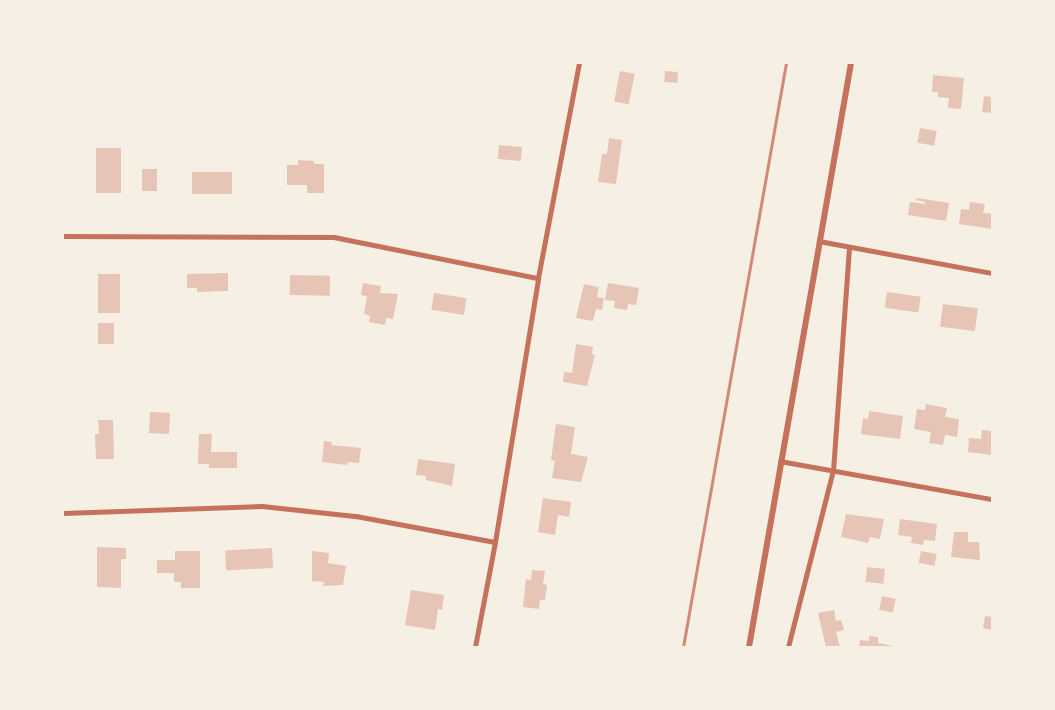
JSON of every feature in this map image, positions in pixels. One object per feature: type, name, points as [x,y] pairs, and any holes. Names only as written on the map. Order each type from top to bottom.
[{"type":"street","points":[[475,647],[495,542],[538,278],[579,63]]},
{"type":"street","points":[[749,647],[852,63]]},
{"type":"street","points":[[63,236],[334,237],[538,278]]},
{"type":"street","points":[[819,241],[992,273]]},
{"type":"street","points":[[788,647],[833,471],[849,248]]},
{"type":"street","points":[[780,461],[992,499]]},
{"type":"street","points":[[63,513],[262,506],[356,516],[495,542]]},
{"type":"building","points":[[620,71],[635,74],[629,104],[614,101]]},
{"type":"building","points":[[665,71],[678,72],[677,83],[664,82]]},
{"type":"building","points":[[933,75],[964,78],[961,109],[948,108],[949,98],[938,97],[938,92],[932,92]]},
{"type":"building","points":[[984,96],[992,97],[992,113],[982,112]]},
{"type":"building","points":[[920,128],[937,131],[934,146],[917,143]]},
{"type":"building","points":[[609,138],[622,140],[616,184],[598,182],[602,154],[607,154]]},
{"type":"building","points":[[499,145],[522,147],[521,161],[498,159]]},
{"type":"building","points":[[96,148],[121,148],[121,193],[96,193]]},
{"type":"building","points":[[298,160],[324,164],[324,193],[307,193],[307,185],[287,185],[287,165],[298,165]]},
{"type":"building","points":[[142,169],[157,169],[157,191],[142,191]]},
{"type":"building","points":[[192,172],[232,172],[232,194],[192,194]]},
{"type":"building","points":[[917,198],[949,203],[946,221],[908,215],[910,202],[925,204],[925,202],[916,200]]},
{"type":"building","points":[[970,202],[985,204],[983,213],[992,214],[992,229],[959,224],[961,209],[969,210]]},
{"type":"building","points":[[228,273],[228,291],[197,292],[197,288],[187,288],[187,274]]},
{"type":"building","points":[[98,274],[120,274],[120,313],[98,313]]},
{"type":"building","points":[[290,275],[330,276],[330,296],[290,295]]},
{"type":"building","points":[[363,283],[381,286],[380,293],[398,294],[393,319],[386,318],[385,325],[369,322],[370,316],[364,314],[367,296],[361,295]]},
{"type":"building","points":[[608,283],[639,288],[636,305],[628,304],[627,310],[614,308],[615,301],[605,300]]},
{"type":"building","points":[[584,284],[599,287],[597,297],[604,298],[602,310],[596,309],[593,321],[576,318]]},
{"type":"building","points":[[887,292],[921,297],[918,313],[885,308]]},
{"type":"building","points":[[434,293],[467,298],[464,315],[431,310]]},
{"type":"building","points":[[943,304],[978,308],[975,331],[940,327]]},
{"type":"building","points":[[98,323],[114,323],[114,344],[98,344]]},
{"type":"building","points":[[576,344],[593,347],[592,354],[595,355],[587,386],[563,382],[564,372],[572,373]]},
{"type":"building","points":[[926,404],[947,408],[945,417],[959,419],[957,437],[945,435],[943,445],[929,443],[931,432],[914,429],[917,409],[925,410]]},
{"type":"building","points":[[869,411],[903,416],[900,439],[861,434],[863,418],[868,419]]},
{"type":"building","points":[[150,412],[170,413],[169,434],[149,433]]},
{"type":"building","points":[[98,420],[113,420],[114,459],[96,459],[95,434],[99,434]]},
{"type":"building","points":[[556,424],[575,427],[571,454],[588,457],[581,482],[552,478],[555,461],[551,460]]},
{"type":"building","points":[[982,430],[992,431],[992,455],[968,452],[969,438],[981,439]]},
{"type":"building","points":[[199,434],[212,434],[211,452],[237,452],[237,468],[209,468],[209,464],[198,464]]},
{"type":"building","points":[[324,441],[332,442],[331,445],[361,448],[359,463],[348,462],[347,465],[322,462]]},
{"type":"building","points":[[418,459],[455,464],[452,486],[426,480],[426,476],[416,475]]},
{"type":"building","points":[[543,498],[571,502],[569,517],[558,515],[555,535],[538,532]]},
{"type":"building","points":[[846,514],[884,519],[880,539],[870,537],[868,543],[841,537]]},
{"type":"building","points":[[900,519],[937,524],[935,541],[924,540],[923,545],[911,543],[912,537],[898,535]]},
{"type":"building","points":[[954,532],[968,532],[968,542],[979,542],[980,560],[951,557]]},
{"type":"building","points":[[97,547],[126,548],[126,559],[121,559],[121,588],[97,587]]},
{"type":"building","points":[[272,548],[273,568],[226,570],[225,550]]},
{"type":"building","points":[[175,551],[200,551],[200,588],[181,588],[181,582],[174,582],[174,573],[157,573],[157,560],[175,560]]},
{"type":"building","points":[[312,551],[329,553],[328,563],[346,566],[343,585],[323,586],[324,582],[312,581]]},
{"type":"building","points":[[921,551],[937,554],[934,566],[919,563]]},
{"type":"building","points":[[867,567],[885,569],[883,584],[865,582]]},
{"type":"building","points":[[532,570],[545,571],[543,584],[547,585],[545,600],[540,600],[539,609],[523,607],[526,579],[531,580]]},
{"type":"building","points":[[411,590],[444,595],[442,610],[438,609],[435,630],[405,625]]},
{"type":"building","points":[[882,596],[896,599],[893,613],[879,610]]},
{"type":"building","points":[[834,610],[836,621],[841,620],[844,630],[836,632],[840,647],[826,647],[818,613]]},
{"type":"building","points":[[985,616],[992,617],[992,630],[983,628]]},
{"type":"building","points":[[869,636],[878,637],[878,643],[899,647],[859,647],[860,640],[869,641]]},
{"type":"railway","points":[[683,647],[786,63]]}]
